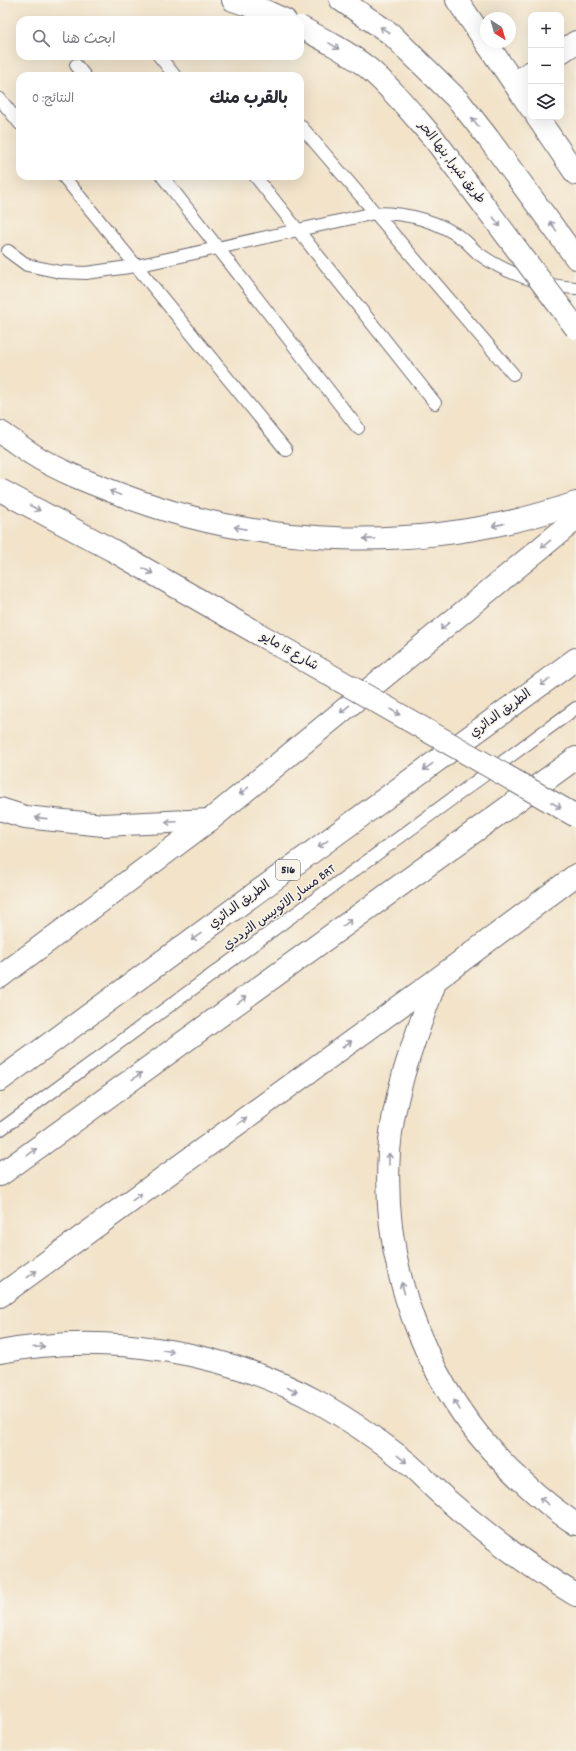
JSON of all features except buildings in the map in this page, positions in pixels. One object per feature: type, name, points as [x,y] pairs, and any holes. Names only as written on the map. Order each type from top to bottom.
[{"type":"main road","points":[[233,0],[276,16]]},
{"type":"main road","points":[[341,0],[391,34],[459,101],[576,258]]},
{"type":"main road","points":[[457,0],[522,78],[528,98]]},
{"type":"main road","name":"طريق شبرا, بنها الحر","points":[[304,29],[336,47],[368,69],[414,115],[435,140],[576,328]]},
{"type":"main road","points":[[564,50],[576,42]]},
{"type":"main road","points":[[539,120],[576,174]]},
{"type":"main road","points":[[0,432],[34,455],[87,482],[136,501],[200,520],[258,532],[318,538],[370,539],[437,535],[496,526],[554,511],[576,503]]},
{"type":"main road","name":"شارع 15 مايو","points":[[0,490],[112,550],[576,816]]},
{"type":"main road","points":[[0,977],[210,820],[576,519]]},
{"type":"main road","name":"الطريق الدائري","points":[[0,1080],[576,659]]},
{"type":"main road","points":[[0,1175],[576,758]]},
{"type":"main road","points":[[0,809],[25,817],[103,825],[210,820]]},
{"type":"main road","points":[[0,1296],[436,980],[576,875]]},
{"type":"main road","points":[[436,980],[403,1076],[394,1113],[388,1191],[391,1230],[398,1269],[408,1306],[423,1343],[440,1378],[460,1411],[484,1442],[510,1471],[539,1497],[576,1524]]},
{"type":"main road","points":[[0,1352],[67,1344],[119,1345],[172,1352],[222,1364],[272,1380],[319,1403],[364,1430],[406,1461],[444,1497],[512,1554],[576,1594]]},
{"type":"lane","points":[[162,60],[172,72]]},
{"type":"lane","points":[[76,65],[82,72]]},
{"type":"lane","points":[[0,99],[16,119]]},
{"type":"lane","points":[[304,130],[513,374]]},
{"type":"lane","points":[[66,180],[286,450]]},
{"type":"lane","points":[[165,180],[358,428]]},
{"type":"lane","points":[[258,180],[435,403]]},
{"type":"lane","points":[[8,251],[27,265],[60,272],[86,273],[136,266],[375,213],[392,213],[425,220],[445,228],[463,240],[479,254],[522,276],[546,284],[576,288]]},
{"type":"lane","name":"مسار الاتوبيس الترددي BRT","points":[[0,1130],[576,708]]}]
